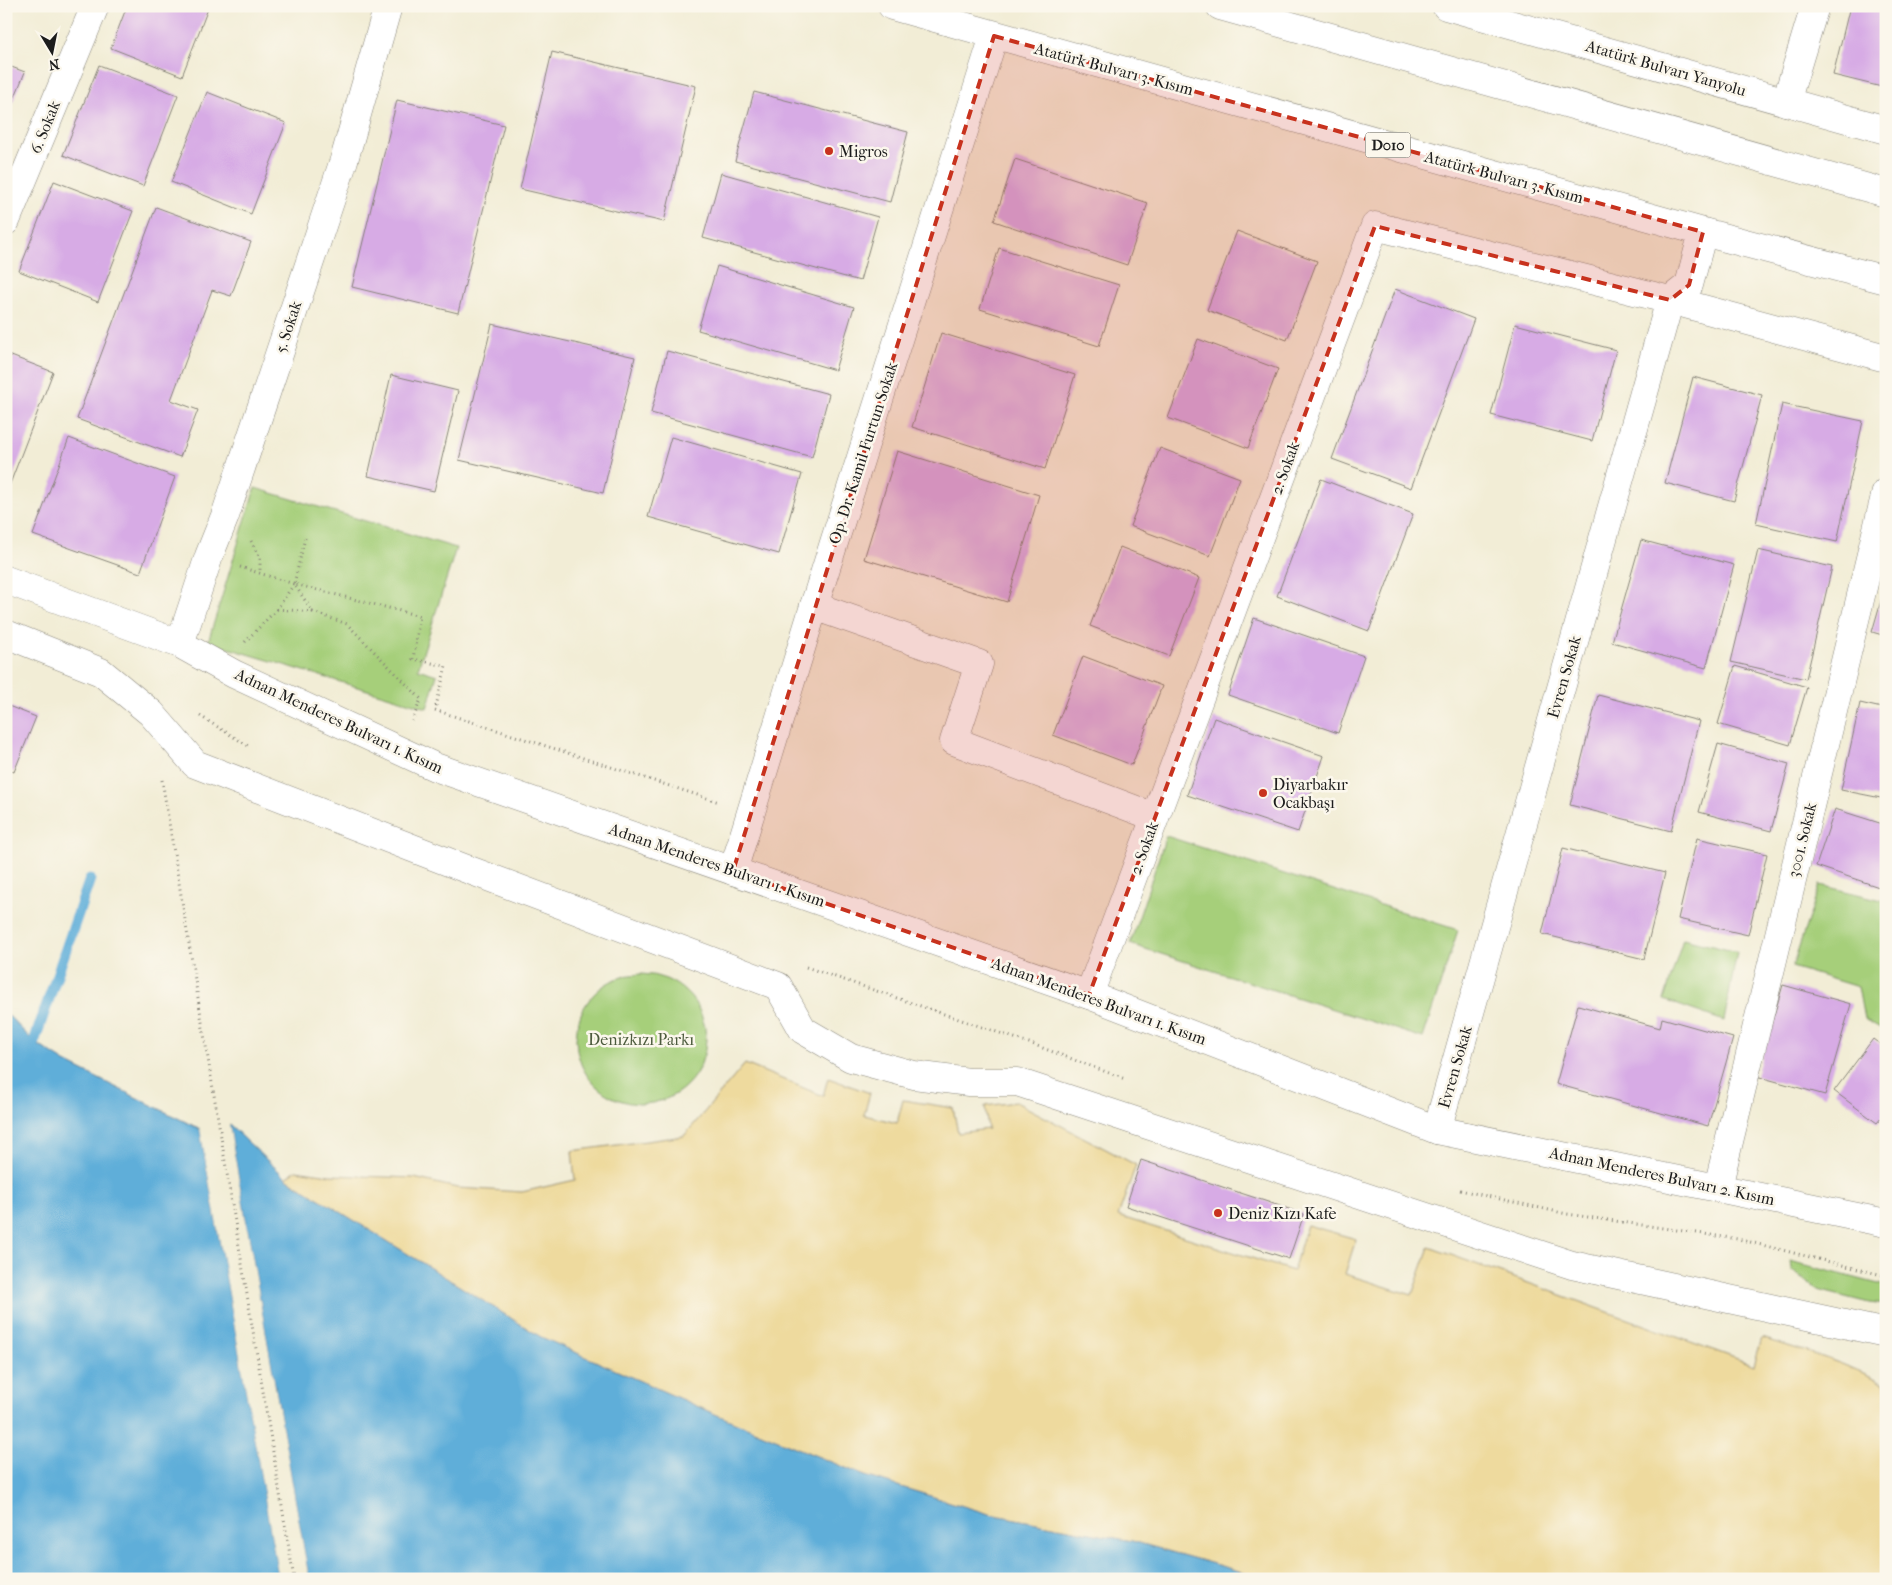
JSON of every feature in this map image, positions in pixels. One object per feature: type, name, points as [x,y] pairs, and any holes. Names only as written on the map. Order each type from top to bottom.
[{"type":"main road","name":"6. Sokak","points":[[6,220],[95,6]]},
{"type":"main road","name":"5. Sokak","points":[[180,644],[209,556],[225,516],[344,160],[388,6]]},
{"type":"main road","name":"Atatürk Bulvarı 3. Kısım","points":[[892,6],[994,36],[1703,232],[1886,280]]},
{"type":"main road","points":[[1220,6],[1886,193]]},
{"type":"main road","name":"Atatürk Bulvarı Yanyolu","points":[[1446,6],[1886,130]]},
{"type":"main road","points":[[1786,102],[1815,6]]},
{"type":"main road","name":"Op. Dr. Kamil Furtun Sokak","points":[[733,871],[814,606],[994,36]]},
{"type":"main road","name":"2. Sokak","points":[[1089,995],[1375,226],[1670,300]]},
{"type":"main road","points":[[1670,300],[1690,285],[1703,232]]},
{"type":"main road","points":[[1670,300],[1886,358]]},
{"type":"main road","name":"Evren Sokak","points":[[1437,1130],[1670,300]]},
{"type":"main road","name":"3001. Sokak","points":[[1718,1187],[1886,492]]},
{"type":"main road","name":"Adnan Menderes Bulvarı 1. Kısım","points":[[6,580],[180,644],[234,674],[435,767],[1089,995],[1437,1130]]},
{"type":"main road","points":[[814,606],[979,664],[954,741],[1155,817]]},
{"type":"main road","points":[[6,634],[101,672],[151,713],[195,764],[455,865],[778,986],[804,1030],[851,1058],[914,1075],[969,1082],[1018,1082],[1572,1265],[1886,1333]]},
{"type":"main road","name":"Adnan Menderes Bulvarı 2. Kısım","points":[[1437,1130],[1886,1223]]},
{"type":"path","points":[[234,674],[245,642],[277,609],[294,584],[305,538]]},
{"type":"path","points":[[209,556],[294,584],[420,616],[413,659],[446,666],[435,710],[751,812]]},
{"type":"path","points":[[294,584],[313,612]]},
{"type":"path","points":[[277,609],[313,612],[347,624],[421,699],[401,751]]},
{"type":"path","points":[[192,711],[252,748]]},
{"type":"path","points":[[161,772],[294,1579]]},
{"type":"path","points":[[798,964],[1032,1044],[1125,1080]]},
{"type":"path","points":[[1455,1189],[1567,1214],[1738,1239],[1886,1276]]},
{"type":"highlighted area","points":[[994,36],[1703,232],[1689,285],[1670,300],[1375,226],[1089,995],[733,871]]},
{"type":"green space","points":[[255,488],[456,548],[418,669],[437,675],[427,708],[208,642]]},
{"type":"green space","points":[[1166,836],[1458,930],[1423,1038],[1130,944]]},
{"type":"green space","points":[[1820,885],[1886,901],[1886,1031],[1864,1019],[1858,987],[1792,967]]},
{"type":"green space","points":[[1683,939],[1737,952],[1724,1021],[1664,1000]]},
{"type":"green space","name":"Denizkızı Parkı","points":[[641,974],[666,979],[687,993],[701,1014],[706,1039],[701,1064],[687,1085],[666,1099],[641,1104],[616,1099],[595,1085],[581,1064],[576,1039],[581,1014],[595,993],[616,979]]},
{"type":"green space","points":[[1790,1261],[1886,1286],[1886,1305],[1869,1303],[1818,1290],[1791,1270]]},
{"type":"sand","points":[[745,1064],[823,1096],[828,1078],[870,1093],[864,1115],[897,1123],[903,1100],[953,1108],[958,1133],[988,1129],[985,1106],[1016,1102],[1136,1165],[1118,1216],[1293,1271],[1307,1225],[1356,1239],[1345,1274],[1412,1295],[1429,1247],[1754,1365],[1762,1338],[1856,1370],[1886,1384],[1886,1579],[1267,1579],[1132,1541],[989,1514],[865,1476],[710,1412],[541,1337],[286,1178],[296,1170],[329,1175],[414,1178],[457,1188],[522,1192],[575,1180],[572,1151],[684,1136]]},
{"type":"water","points":[[6,1013],[34,1042],[65,1062],[200,1129],[279,1579],[6,1579]]},
{"type":"water","points":[[229,1124],[286,1178],[541,1337],[710,1412],[865,1476],[989,1514],[1132,1541],[1267,1579],[309,1579]]},
{"type":"pier","points":[[227,1124],[229,1124],[309,1579],[307,1579]]},
{"type":"pier","points":[[203,1128],[282,1579],[279,1579],[200,1129]]},
{"type":"building","points":[[127,6],[209,6],[182,76],[111,48]]},
{"type":"building","points":[[1850,6],[1886,6],[1886,88],[1833,75]]},
{"type":"building","points":[[552,52],[696,86],[664,222],[520,189]]},
{"type":"building","points":[[6,65],[25,72],[6,119]]},
{"type":"building","points":[[99,65],[178,95],[143,186],[63,155]]},
{"type":"building","points":[[207,92],[286,123],[251,214],[171,182]]},
{"type":"building","points":[[754,92],[908,132],[890,202],[735,161]]},
{"type":"building","points":[[397,100],[504,125],[458,313],[352,287]]},
{"type":"building","points":[[1015,159],[1148,203],[1127,265],[994,221]]},
{"type":"building","points":[[721,173],[878,217],[860,281],[703,238]]},
{"type":"building","points":[[54,181],[133,211],[98,302],[19,271]]},
{"type":"building","points":[[156,207],[251,242],[231,296],[212,290],[171,400],[198,410],[180,457],[77,419]]},
{"type":"building","points":[[1237,231],[1317,261],[1287,340],[1207,310]]},
{"type":"building","points":[[999,248],[1119,285],[1099,346],[980,309]]},
{"type":"building","points":[[717,266],[854,307],[835,370],[698,330]]},
{"type":"building","points":[[1395,289],[1474,319],[1411,488],[1332,459]]},
{"type":"building","points":[[492,324],[635,357],[603,493],[459,460]]},
{"type":"building","points":[[1515,324],[1616,350],[1592,441],[1491,415]]},
{"type":"building","points":[[941,333],[1075,375],[1045,469],[912,427]]},
{"type":"building","points":[[1198,339],[1278,369],[1248,448],[1168,418]]},
{"type":"building","points":[[667,351],[829,394],[812,457],[651,413]]},
{"type":"building","points":[[6,354],[53,372],[8,489],[6,488]]},
{"type":"building","points":[[391,375],[458,391],[434,491],[368,476]]},
{"type":"building","points":[[1693,377],[1762,395],[1734,501],[1665,483]]},
{"type":"building","points":[[1782,404],[1863,421],[1837,542],[1756,524]]},
{"type":"building","points":[[671,437],[802,474],[779,554],[648,517]]},
{"type":"building","points":[[69,438],[175,477],[140,573],[33,535]]},
{"type":"building","points":[[1160,448],[1240,478],[1210,556],[1130,526]]},
{"type":"building","points":[[897,451],[1039,495],[1007,602],[864,559]]},
{"type":"building","points":[[1321,479],[1413,514],[1369,631],[1277,596]]},
{"type":"building","points":[[1641,540],[1734,565],[1706,668],[1612,642]]},
{"type":"building","points":[[1120,547],[1199,578],[1169,656],[1090,626]]},
{"type":"building","points":[[1758,550],[1832,567],[1806,679],[1731,662]]},
{"type":"building","points":[[1886,587],[1886,636],[1872,632]]},
{"type":"building","points":[[1254,618],[1364,656],[1338,733],[1228,695]]},
{"type":"building","points":[[1083,656],[1162,686],[1132,765],[1053,735]]},
{"type":"building","points":[[1735,666],[1807,687],[1790,745],[1718,724]]},
{"type":"building","points":[[1598,695],[1699,721],[1671,831],[1570,805]]},
{"type":"building","points":[[1860,703],[1886,709],[1886,799],[1841,790]]},
{"type":"building","points":[[6,705],[36,717],[14,772],[6,769]]},
{"type":"building","points":[[1214,718],[1324,756],[1298,832],[1187,795]]},
{"type":"building","points":[[1718,744],[1789,764],[1771,831],[1699,812]]},
{"type":"building","points":[[1835,809],[1886,825],[1886,866],[1879,887],[1816,866]]},
{"type":"building","points":[[1697,838],[1767,854],[1748,935],[1678,919]]},
{"type":"building","points":[[1563,848],[1665,873],[1644,959],[1542,934]]},
{"type":"building","points":[[1783,985],[1851,1004],[1825,1095],[1756,1076]]},
{"type":"building","points":[[1578,1005],[1660,1028],[1662,1018],[1733,1038],[1708,1126],[1556,1084]]},
{"type":"building","points":[[1873,1039],[1886,1049],[1886,1112],[1877,1123],[1834,1091]]},
{"type":"building","points":[[1141,1160],[1304,1214],[1289,1259],[1126,1206]]},
{"type":"waterway","points":[[34,1042],[90,879]]},
{"type":"place","name":"Migros","points":[[829,151]]},
{"type":"place","name":"Diyarbakır Ocakbaşı","points":[[1263,793]]},
{"type":"place","name":"Deniz Kızı Kafe","points":[[1218,1213]]}]
